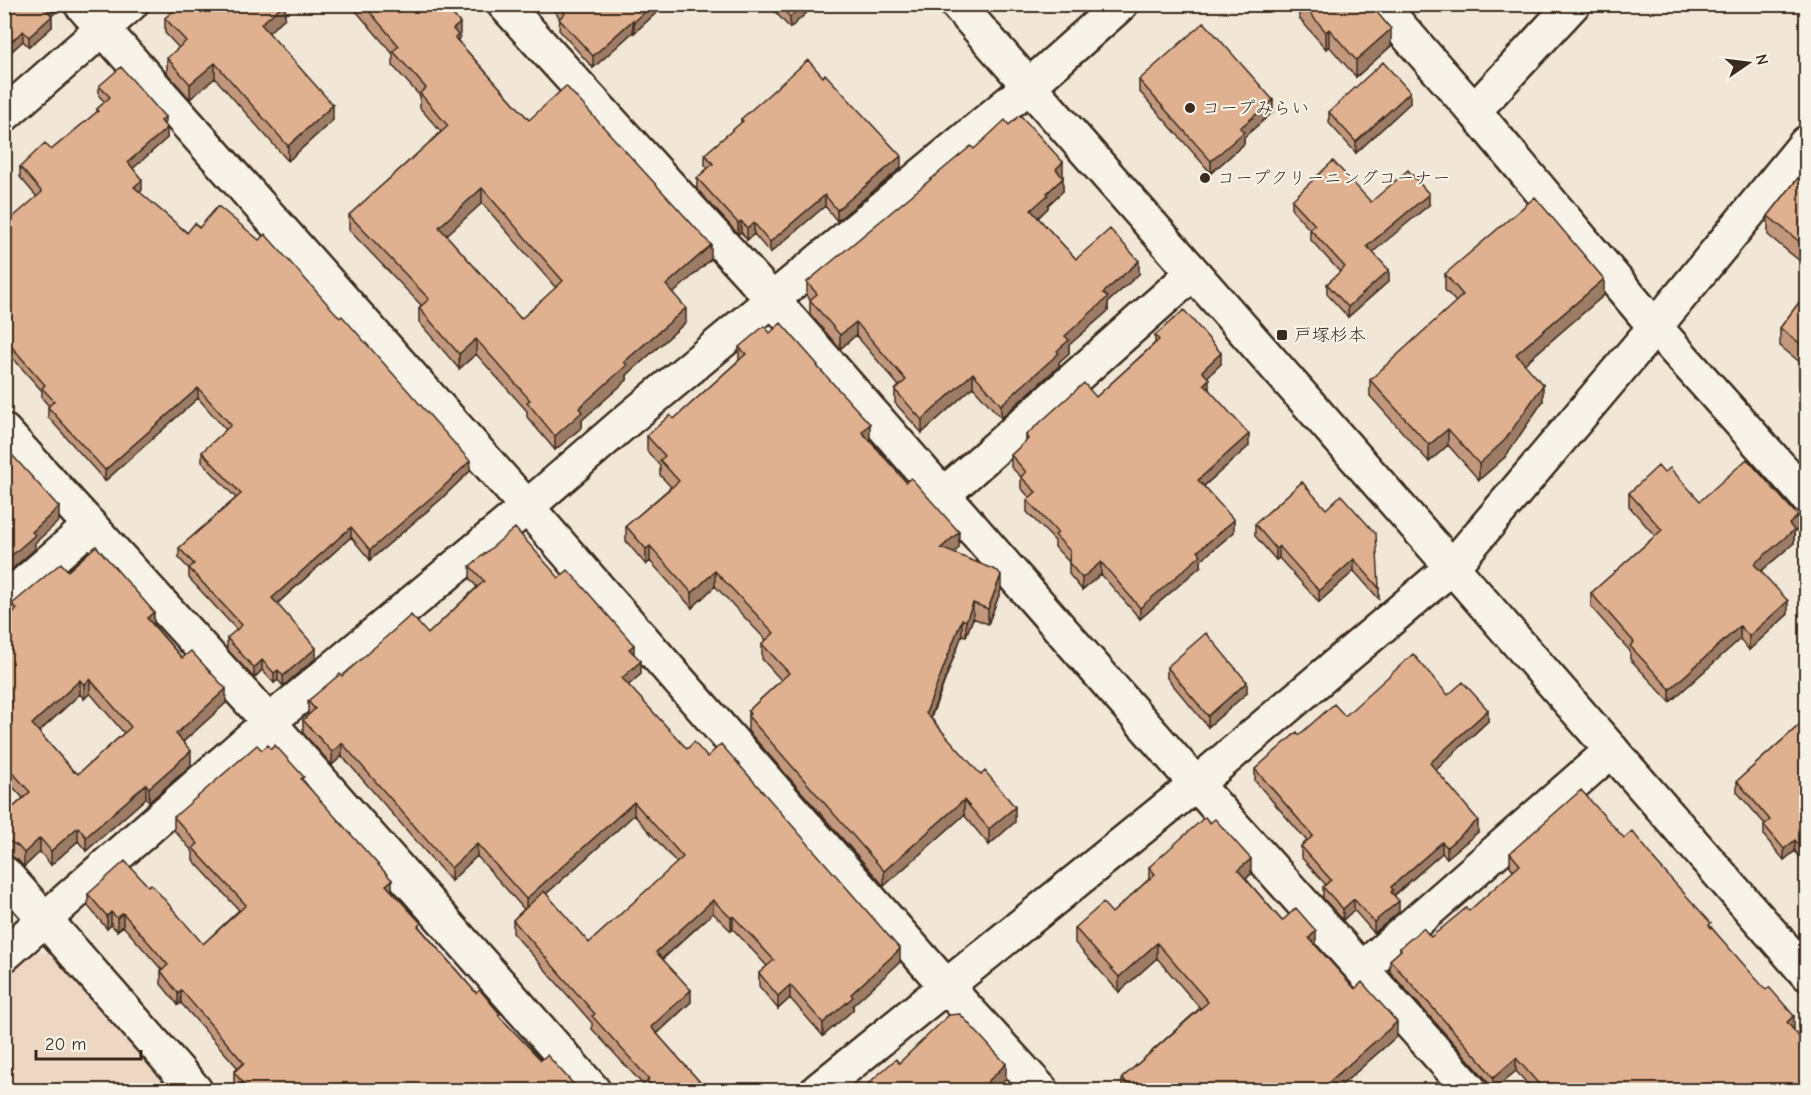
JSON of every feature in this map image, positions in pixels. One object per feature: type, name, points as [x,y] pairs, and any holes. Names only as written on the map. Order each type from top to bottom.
[{"type":"street","points":[[81,4],[528,507],[946,986],[1041,1090]]},
{"type":"street","points":[[4,115],[131,4]]},
{"type":"street","points":[[504,4],[773,300],[1196,784],[1470,1090]]},
{"type":"street","points":[[957,4],[1806,973]]},
{"type":"street","points":[[4,955],[269,722],[1029,86],[1121,4]]},
{"type":"street","points":[[1380,4],[1474,111],[1655,327],[1806,496]]},
{"type":"street","points":[[1474,111],[1573,4]]},
{"type":"street","points":[[818,1090],[1196,784],[1452,567],[1655,327],[1806,143]]},
{"type":"street","points":[[943,495],[1193,273]]},
{"type":"street","points":[[4,431],[269,722],[593,1090]]},
{"type":"street","points":[[4,601],[90,526]]},
{"type":"street","points":[[1362,969],[1612,750]]},
{"type":"street","points":[[4,873],[195,1090]]},
{"type":"shaded area","points":[[28,952],[52,953],[173,1090],[5,1090],[4,973]]},
{"type":"building","points":[[4,4],[53,4],[47,10],[52,16],[29,37],[23,31],[4,48]]},
{"type":"building","points":[[181,4],[284,4],[261,24],[333,105],[288,146],[215,63],[190,84],[167,58],[186,41],[165,18]]},
{"type":"building","points":[[363,4],[444,4],[460,23],[453,29],[458,35],[455,38],[529,120],[566,86],[711,245],[666,285],[686,308],[624,362],[627,365],[579,408],[582,412],[555,436],[527,402],[530,400],[476,339],[459,354],[419,308],[429,299],[349,215],[448,126],[420,93],[426,88],[393,51],[399,46]],"holes":[[[482,188],[563,281],[521,319],[439,227]]]},
{"type":"building","points":[[558,4],[653,4],[593,56],[559,19],[565,13]]},
{"type":"building","points":[[778,4],[804,4],[790,17]]},
{"type":"building","points":[[1302,4],[1370,4],[1391,29],[1356,60],[1329,29],[1326,32]]},
{"type":"building","points":[[1204,22],[1273,100],[1240,128],[1244,132],[1211,161],[1139,80]]},
{"type":"building","points":[[808,60],[823,77],[825,74],[901,156],[837,210],[825,195],[770,242],[754,223],[747,228],[741,221],[738,223],[697,178],[713,164],[705,154]]},
{"type":"building","points":[[1383,62],[1410,92],[1356,142],[1329,112]]},
{"type":"building","points":[[121,67],[165,117],[161,121],[167,128],[128,162],[142,180],[134,187],[187,233],[195,223],[199,228],[218,206],[259,240],[265,234],[340,318],[342,316],[470,461],[370,550],[351,527],[272,598],[316,648],[283,676],[278,670],[274,673],[262,660],[254,668],[227,638],[242,625],[189,568],[194,564],[179,548],[241,494],[202,452],[231,425],[198,388],[105,470],[48,407],[54,401],[42,388],[45,385],[4,338],[4,225],[42,192],[20,167],[45,143],[51,150],[98,111],[97,109],[110,97],[99,86]]},
{"type":"building","points":[[1020,115],[1063,162],[1056,169],[1063,178],[1031,210],[1076,259],[1110,229],[1139,261],[1103,293],[1108,297],[1065,336],[1069,340],[1057,351],[1059,353],[1001,405],[973,373],[922,420],[895,390],[906,380],[856,322],[840,335],[810,300],[817,294],[807,282],[971,146],[974,149],[1005,120],[1009,125]]},
{"type":"building","points":[[1333,161],[1371,202],[1408,170],[1429,194],[1367,246],[1389,270],[1348,307],[1327,284],[1345,267],[1310,229],[1315,225],[1292,200]]},
{"type":"building","points":[[1806,168],[1806,247],[1768,216]]},
{"type":"building","points":[[1535,197],[1604,279],[1516,354],[1543,385],[1505,440],[1479,464],[1448,429],[1429,445],[1370,380],[1463,295],[1445,274]]},
{"type":"building","points":[[1806,293],[1806,348],[1780,328]]},
{"type":"building","points":[[1184,310],[1221,353],[1202,371],[1209,379],[1204,384],[1249,434],[1198,480],[1234,520],[1198,551],[1201,555],[1140,608],[1101,562],[1082,578],[1069,563],[1070,551],[1055,535],[1058,533],[1027,500],[1036,492],[1021,477],[1026,472],[1011,455],[1028,439],[1026,435],[1084,383],[1096,397],[1159,340],[1155,335]]},
{"type":"building","points":[[781,323],[870,424],[862,432],[906,482],[911,478],[959,532],[941,548],[998,571],[1001,575],[988,609],[973,603],[966,621],[962,619],[926,713],[981,775],[985,771],[1015,807],[989,829],[964,800],[884,871],[748,716],[750,714],[748,711],[789,673],[762,644],[774,633],[715,571],[692,593],[650,546],[646,549],[626,526],[679,481],[660,460],[665,456],[647,436],[670,415],[674,419],[746,354],[739,347],[764,326],[770,333]]},
{"type":"building","points":[[1806,355],[1806,371],[1799,365]]},
{"type":"building","points":[[4,446],[59,507],[32,532],[35,535],[4,562]]},
{"type":"building","points":[[1747,459],[1798,516],[1789,524],[1794,530],[1754,564],[1788,601],[1749,636],[1740,626],[1670,689],[1630,646],[1634,642],[1591,593],[1662,530],[1629,493],[1658,466],[1664,473],[1670,468],[1700,501]]},
{"type":"building","points":[[1302,482],[1326,509],[1341,495],[1376,534],[1379,588],[1354,559],[1319,591],[1279,546],[1276,549],[1255,524]]},
{"type":"building","points":[[515,528],[559,578],[568,570],[634,645],[629,649],[641,661],[622,678],[687,749],[694,742],[707,757],[721,744],[900,949],[851,994],[853,997],[823,1023],[790,985],[778,996],[759,973],[774,960],[733,916],[731,918],[713,900],[656,952],[691,990],[651,1027],[707,1090],[656,1090],[647,1081],[649,1079],[592,1016],[595,1014],[513,920],[544,891],[589,943],[683,857],[634,802],[526,899],[477,844],[451,868],[342,743],[332,752],[303,720],[315,709],[308,701],[340,674],[342,676],[411,615],[428,634],[484,581],[470,566]]},
{"type":"building","points":[[96,546],[154,612],[147,618],[182,658],[191,651],[226,689],[176,734],[191,751],[149,788],[146,784],[86,837],[78,827],[51,851],[40,838],[24,853],[18,846],[4,841],[4,816],[30,792],[4,763],[4,621],[17,609],[12,604],[61,563],[68,571]],"holes":[[[90,679],[131,727],[78,774],[32,724],[80,680],[84,685]]]},
{"type":"building","points":[[1206,633],[1247,682],[1208,716],[1167,667]]},
{"type":"building","points":[[1413,654],[1448,695],[1463,682],[1488,710],[1430,763],[1478,820],[1447,847],[1442,842],[1391,887],[1393,890],[1391,892],[1399,901],[1374,922],[1354,899],[1343,909],[1323,887],[1331,880],[1301,846],[1313,836],[1255,769],[1297,732],[1299,735],[1334,704],[1345,716]]},
{"type":"building","points":[[1806,719],[1806,853],[1795,840],[1784,849],[1764,825],[1770,820],[1737,781]]},
{"type":"building","points":[[257,745],[262,750],[268,745],[271,749],[275,745],[304,777],[301,779],[392,880],[386,885],[421,923],[418,926],[476,993],[480,990],[500,1014],[498,1015],[541,1060],[547,1055],[579,1090],[249,1090],[234,1072],[244,1063],[181,990],[178,993],[161,971],[168,965],[123,913],[117,918],[111,912],[107,916],[88,894],[125,861],[148,886],[151,884],[203,944],[246,905],[193,848],[198,844],[174,817]]},
{"type":"building","points":[[1581,790],[1624,838],[1632,831],[1653,859],[1711,923],[1709,925],[1766,990],[1769,987],[1794,1016],[1787,1022],[1806,1045],[1806,1090],[1544,1090],[1516,1058],[1493,1078],[1390,960],[1423,928],[1431,937],[1466,908],[1469,911],[1520,865],[1510,853]]},
{"type":"building","points":[[1205,817],[1210,823],[1215,819],[1251,859],[1238,870],[1282,921],[1296,908],[1316,931],[1309,938],[1355,989],[1362,982],[1397,1022],[1320,1090],[1132,1090],[1122,1078],[1208,1002],[1157,943],[1119,977],[1075,928],[1103,903],[1112,913],[1155,874],[1149,867]]},
{"type":"building","points":[[960,1014],[1006,1064],[979,1090],[865,1090],[863,1088],[896,1059],[899,1063],[949,1015]]},
{"type":"place","name":"コープみらい","points":[[1190,108]]},
{"type":"place","name":"コープクリーニングコーナー","points":[[1205,178]]},
{"type":"place","name":"戸塚杉本","points":[[1282,335]]}]
